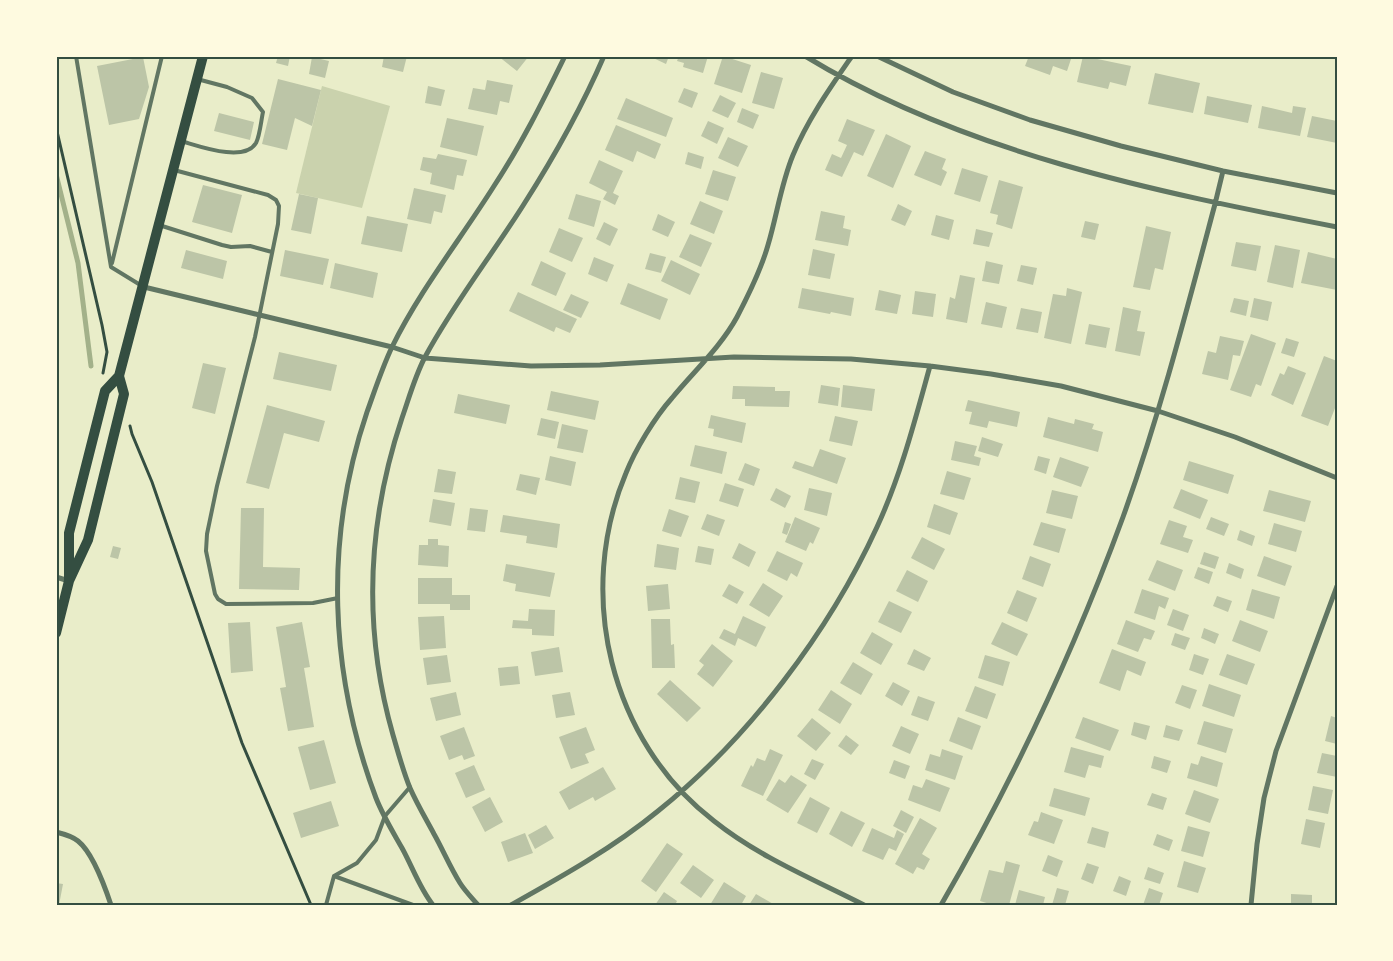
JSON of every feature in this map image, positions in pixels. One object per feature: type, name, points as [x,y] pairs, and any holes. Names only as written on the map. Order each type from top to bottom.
[{"type":"main road","points":[[69,581],[69,533],[105,391],[119,376],[144,287],[203,56]]},
{"type":"main road","points":[[56,633],[69,581],[88,540],[124,394],[119,376]]},
{"type":"street","points":[[433,905],[377,800],[352,720],[341,657],[338,598],[338,555],[348,480],[358,439],[378,380],[392,347],[423,292],[494,186],[528,129],[565,56]]},
{"type":"street","points":[[478,905],[461,884],[410,787],[387,712],[380,682],[373,618],[373,557],[382,487],[392,449],[425,358],[452,311],[524,204],[563,138],[604,56]]},
{"type":"street","points":[[805,56],[838,76],[940,123],[1019,152],[1215,204],[1337,227]]},
{"type":"street","points":[[852,56],[816,110],[794,154],[783,185],[768,244],[753,285],[736,320],[719,346],[670,399],[641,444],[626,472],[608,531],[602,590],[603,617],[608,648],[626,706],[637,731],[652,757],[668,778],[712,820],[749,847],[864,905]]},
{"type":"street","points":[[877,56],[953,92],[1030,120],[1121,146],[1223,171],[1337,193]]},
{"type":"street","points":[[941,905],[975,846],[1037,724],[1064,665],[1124,515],[1158,411],[1223,171]]},
{"type":"street","points":[[144,287],[392,347],[425,358],[531,366],[600,365],[734,356],[851,359],[991,374],[1061,386],[1158,411],[1235,437],[1337,478]]},
{"type":"street","points":[[511,905],[561,877],[624,836],[681,792],[748,726],[811,644],[835,607],[877,526],[902,466],[930,366]]},
{"type":"street","points":[[56,577],[69,581]]},
{"type":"street","points":[[1251,905],[1264,798],[1276,751],[1337,586]]},
{"type":"street","points":[[56,832],[77,840],[85,847],[95,865],[111,905]]},
{"type":"lane","points":[[76,56],[111,267],[144,287]]},
{"type":"lane","points":[[111,267],[162,56]]},
{"type":"lane","points":[[181,141],[234,153],[248,150],[256,142],[263,112],[252,98],[226,87],[197,79]]},
{"type":"lane","points":[[174,170],[268,195],[276,200],[279,206],[279,215],[260,316],[217,486],[207,534],[206,551],[215,594],[218,599],[226,604],[313,603],[338,598]]},
{"type":"lane","points":[[159,225],[222,245],[250,246],[272,252]]},
{"type":"lane","points":[[326,905],[334,876],[357,863],[376,840],[385,816],[410,787]]},
{"type":"lane","points":[[334,876],[413,905]]},
{"type":"path","points":[[56,127],[102,325],[107,352],[103,373],[119,376]]},
{"type":"path","points":[[130,424],[132,434],[152,482],[242,743],[311,905]]},
{"type":"green space","points":[[322,86],[390,106],[362,208],[296,193]]},
{"type":"building","points":[[278,56],[290,56],[288,66],[276,63]]},
{"type":"building","points":[[384,56],[407,56],[403,72],[382,67]]},
{"type":"building","points":[[498,56],[529,56],[517,71]]},
{"type":"building","points":[[649,56],[669,56],[666,64]]},
{"type":"building","points":[[679,56],[708,56],[703,73],[683,67],[684,63],[677,61]]},
{"type":"building","points":[[723,56],[751,65],[742,93],[714,84]]},
{"type":"building","points":[[1029,56],[1072,56],[1067,71],[1053,66],[1050,75],[1025,66]]},
{"type":"building","points":[[1083,56],[1131,66],[1126,86],[1110,82],[1108,89],[1077,82]]},
{"type":"building","points":[[143,57],[149,87],[139,119],[109,125],[97,66]]},
{"type":"building","points":[[312,57],[329,61],[325,78],[309,74]]},
{"type":"building","points":[[761,72],[783,78],[774,109],[752,103]]},
{"type":"building","points":[[1155,73],[1200,83],[1193,113],[1148,104]]},
{"type":"building","points":[[278,79],[321,90],[312,126],[295,118],[287,150],[262,144]]},
{"type":"building","points":[[487,80],[513,85],[509,103],[500,101],[497,115],[468,109],[473,88],[485,90]]},
{"type":"building","points":[[428,86],[445,90],[441,106],[425,103]]},
{"type":"building","points":[[684,88],[698,93],[692,108],[678,102]]},
{"type":"building","points":[[720,95],[736,103],[728,118],[712,111]]},
{"type":"building","points":[[1207,96],[1252,105],[1248,123],[1204,114]]},
{"type":"building","points":[[626,98],[673,118],[666,137],[617,119]]},
{"type":"building","points":[[1262,106],[1292,113],[1293,106],[1306,108],[1300,136],[1258,128]]},
{"type":"building","points":[[742,108],[759,115],[753,129],[737,122]]},
{"type":"building","points":[[219,113],[254,122],[250,140],[214,131]]},
{"type":"building","points":[[1312,116],[1337,121],[1337,143],[1307,137]]},
{"type":"building","points":[[447,118],[484,126],[477,156],[440,147]]},
{"type":"building","points":[[847,119],[875,130],[863,156],[854,152],[842,177],[825,170],[832,154],[841,158],[847,145],[838,141]]},
{"type":"building","points":[[708,121],[724,128],[717,144],[701,136]]},
{"type":"building","points":[[616,125],[661,144],[655,159],[637,151],[633,162],[605,150]]},
{"type":"building","points":[[886,134],[911,146],[893,188],[867,176]]},
{"type":"building","points":[[728,137],[748,146],[738,167],[718,158]]},
{"type":"building","points":[[925,151],[946,159],[942,169],[947,172],[941,186],[914,175]]},
{"type":"building","points":[[688,152],[704,157],[701,169],[685,164]]},
{"type":"building","points":[[438,154],[467,160],[463,176],[457,175],[454,190],[430,184],[432,173],[420,170],[423,157],[436,159]]},
{"type":"building","points":[[599,160],[623,171],[613,193],[619,196],[615,205],[603,199],[607,192],[589,183]]},
{"type":"building","points":[[962,168],[988,176],[980,202],[954,194]]},
{"type":"building","points":[[713,170],[736,177],[728,201],[705,194]]},
{"type":"building","points":[[999,180],[1023,187],[1012,229],[996,224],[998,215],[990,213]]},
{"type":"building","points":[[203,185],[242,195],[232,233],[192,222]]},
{"type":"building","points":[[414,188],[446,195],[442,213],[434,211],[431,224],[407,219]]},
{"type":"building","points":[[299,194],[318,198],[311,234],[291,230]]},
{"type":"building","points":[[576,194],[601,201],[594,227],[568,219]]},
{"type":"building","points":[[700,201],[723,211],[714,234],[690,224]]},
{"type":"building","points":[[898,204],[912,211],[905,226],[891,220]]},
{"type":"building","points":[[821,211],[845,216],[843,228],[851,230],[848,246],[815,240]]},
{"type":"building","points":[[658,214],[675,222],[668,237],[652,230]]},
{"type":"building","points":[[936,215],[954,220],[949,240],[931,235]]},
{"type":"building","points":[[367,216],[408,224],[402,252],[361,244]]},
{"type":"building","points":[[1085,221],[1099,224],[1095,240],[1081,237]]},
{"type":"building","points":[[604,222],[618,229],[610,246],[596,239]]},
{"type":"building","points":[[1146,226],[1171,232],[1163,270],[1155,268],[1150,290],[1133,287]]},
{"type":"building","points":[[559,228],[583,238],[572,262],[549,252]]},
{"type":"building","points":[[976,229],[993,233],[989,247],[973,244]]},
{"type":"building","points":[[690,234],[712,243],[701,267],[679,257]]},
{"type":"building","points":[[1236,242],[1261,246],[1256,271],[1231,266]]},
{"type":"building","points":[[1275,245],[1300,250],[1293,288],[1267,282]]},
{"type":"building","points":[[813,249],[835,254],[830,279],[808,275]]},
{"type":"building","points":[[186,250],[227,261],[223,279],[181,268]]},
{"type":"building","points":[[285,250],[329,259],[323,285],[280,276]]},
{"type":"building","points":[[1308,252],[1337,259],[1337,290],[1301,283]]},
{"type":"building","points":[[650,253],[666,257],[661,273],[645,269]]},
{"type":"building","points":[[594,257],[614,265],[607,282],[588,274]]},
{"type":"building","points":[[671,260],[700,274],[690,295],[661,281]]},
{"type":"building","points":[[541,261],[566,273],[556,296],[531,285]]},
{"type":"building","points":[[986,261],[1003,265],[999,284],[982,281]]},
{"type":"building","points":[[335,263],[378,273],[373,298],[330,288]]},
{"type":"building","points":[[1021,265],[1037,268],[1033,285],[1017,281]]},
{"type":"building","points":[[960,275],[975,278],[967,323],[946,319],[950,297],[955,299]]},
{"type":"building","points":[[628,283],[668,299],[660,320],[620,304]]},
{"type":"building","points":[[802,288],[854,298],[851,316],[798,308]]},
{"type":"building","points":[[1067,288],[1082,292],[1071,344],[1044,338],[1053,294],[1066,296]]},
{"type":"building","points":[[879,290],[901,295],[897,314],[875,310]]},
{"type":"building","points":[[915,291],[936,294],[933,317],[912,314]]},
{"type":"building","points":[[518,292],[577,319],[570,333],[556,327],[554,332],[509,311]]},
{"type":"building","points":[[571,294],[589,302],[581,318],[563,310]]},
{"type":"building","points":[[1234,298],[1249,301],[1246,316],[1230,312]]},
{"type":"building","points":[[1254,298],[1272,302],[1268,321],[1250,317]]},
{"type":"building","points":[[986,302],[1007,307],[1002,328],[981,324]]},
{"type":"building","points":[[1123,307],[1141,311],[1137,331],[1145,332],[1140,356],[1115,351]]},
{"type":"building","points":[[1021,308],[1042,312],[1038,333],[1016,329]]},
{"type":"building","points":[[1089,324],[1110,328],[1106,348],[1085,344]]},
{"type":"building","points":[[1251,334],[1276,343],[1261,386],[1256,384],[1251,397],[1230,390]]},
{"type":"building","points":[[1220,336],[1244,341],[1240,356],[1233,355],[1228,380],[1202,374],[1208,351],[1216,353]]},
{"type":"building","points":[[1286,338],[1299,342],[1294,357],[1281,353]]},
{"type":"building","points":[[279,352],[337,365],[331,391],[273,379]]},
{"type":"building","points":[[1324,356],[1337,361],[1337,403],[1328,426],[1301,416]]},
{"type":"building","points":[[203,363],[226,368],[215,414],[192,408]]},
{"type":"building","points":[[1288,366],[1306,373],[1293,405],[1271,395],[1280,373],[1284,375]]},
{"type":"building","points":[[821,385],[840,388],[838,406],[818,403]]},
{"type":"building","points":[[843,385],[875,389],[872,411],[841,407]]},
{"type":"building","points":[[733,386],[775,387],[775,391],[790,391],[789,407],[745,406],[745,399],[732,399]]},
{"type":"building","points":[[551,391],[599,401],[595,420],[547,410]]},
{"type":"building","points":[[458,394],[510,405],[506,424],[454,413]]},
{"type":"building","points":[[968,400],[1020,412],[1017,427],[989,421],[987,428],[969,424],[972,412],[965,411]]},
{"type":"building","points":[[267,405],[325,421],[319,442],[284,433],[269,489],[246,483]]},
{"type":"building","points":[[711,415],[746,423],[742,443],[713,436],[714,429],[708,428]]},
{"type":"building","points":[[835,416],[858,421],[852,446],[829,441]]},
{"type":"building","points":[[1048,417],[1074,424],[1075,419],[1094,424],[1092,429],[1103,432],[1098,452],[1043,437]]},
{"type":"building","points":[[541,418],[559,422],[555,439],[537,435]]},
{"type":"building","points":[[562,424],[588,430],[583,453],[557,448]]},
{"type":"building","points":[[982,437],[1003,444],[998,457],[978,451]]},
{"type":"building","points":[[955,441],[977,446],[974,456],[981,458],[979,466],[951,460]]},
{"type":"building","points":[[695,445],[727,452],[722,474],[690,466]]},
{"type":"building","points":[[820,449],[846,458],[837,484],[792,468],[795,461],[813,467]]},
{"type":"building","points":[[550,456],[576,462],[571,486],[545,480]]},
{"type":"building","points":[[1038,456],[1050,459],[1046,474],[1034,470]]},
{"type":"building","points":[[1060,457],[1089,467],[1081,487],[1053,477]]},
{"type":"building","points":[[1189,461],[1234,475],[1228,494],[1183,480]]},
{"type":"building","points":[[745,463],[760,469],[754,486],[738,480]]},
{"type":"building","points":[[438,469],[456,472],[452,494],[434,492]]},
{"type":"building","points":[[947,471],[971,478],[964,500],[940,494]]},
{"type":"building","points":[[520,474],[540,478],[536,495],[516,490]]},
{"type":"building","points":[[680,477],[700,482],[695,503],[675,499]]},
{"type":"building","points":[[725,483],[744,489],[738,507],[719,501]]},
{"type":"building","points":[[776,488],[791,496],[785,508],[770,500]]},
{"type":"building","points":[[809,488],[832,493],[827,516],[804,510]]},
{"type":"building","points":[[1181,489],[1208,500],[1200,519],[1173,508]]},
{"type":"building","points":[[1052,490],[1078,496],[1072,519],[1046,513]]},
{"type":"building","points":[[1269,490],[1311,501],[1305,522],[1263,511]]},
{"type":"building","points":[[433,499],[455,503],[451,526],[429,522]]},
{"type":"building","points":[[934,504],[958,513],[950,535],[927,527]]},
{"type":"building","points":[[241,508],[264,508],[263,567],[300,568],[299,590],[239,589]]},
{"type":"building","points":[[470,508],[488,510],[485,532],[467,530]]},
{"type":"building","points":[[669,509],[689,516],[681,537],[662,531]]},
{"type":"building","points":[[707,514],[725,520],[719,536],[701,529]]},
{"type":"building","points":[[503,515],[560,524],[557,548],[526,543],[527,536],[500,532]]},
{"type":"building","points":[[795,517],[820,528],[813,544],[810,542],[806,551],[785,542]]},
{"type":"building","points":[[1211,517],[1229,524],[1224,536],[1206,529]]},
{"type":"building","points":[[1169,520],[1187,526],[1183,537],[1193,540],[1188,553],[1160,544]]},
{"type":"building","points":[[785,522],[791,524],[787,535],[782,533]]},
{"type":"building","points":[[1041,522],[1066,529],[1059,553],[1033,545]]},
{"type":"building","points":[[1274,523],[1302,531],[1296,552],[1268,544]]},
{"type":"building","points":[[1240,530],[1255,536],[1252,546],[1237,540]]},
{"type":"building","points":[[922,537],[945,549],[934,570],[911,558]]},
{"type":"building","points":[[428,539],[438,539],[438,545],[449,546],[448,567],[418,565],[419,545],[428,545]]},
{"type":"building","points":[[739,543],[756,552],[749,567],[732,558]]},
{"type":"building","points":[[657,544],[679,548],[676,570],[654,567]]},
{"type":"building","points":[[113,546],[121,548],[118,559],[110,557]]},
{"type":"building","points":[[698,546],[714,549],[711,565],[695,562]]},
{"type":"building","points":[[777,551],[803,563],[797,577],[791,573],[787,581],[767,571]]},
{"type":"building","points":[[1204,552],[1219,557],[1215,569],[1200,564]]},
{"type":"building","points":[[1030,556],[1051,564],[1043,587],[1022,579]]},
{"type":"building","points":[[1264,556],[1292,566],[1285,586],[1257,576]]},
{"type":"building","points":[[1157,560],[1183,570],[1175,591],[1148,580]]},
{"type":"building","points":[[1229,563],[1244,569],[1241,579],[1226,573]]},
{"type":"building","points":[[506,564],[555,573],[550,597],[515,591],[516,584],[503,581]]},
{"type":"building","points":[[1198,567],[1213,572],[1209,584],[1194,578]]},
{"type":"building","points":[[907,570],[928,581],[918,602],[896,591]]},
{"type":"building","points":[[418,578],[452,578],[452,595],[470,595],[470,610],[450,610],[450,604],[418,604]]},
{"type":"building","points":[[763,583],[783,596],[769,617],[749,605]]},
{"type":"building","points":[[668,584],[670,609],[648,611],[646,586]]},
{"type":"building","points":[[729,584],[744,592],[737,604],[722,596]]},
{"type":"building","points":[[1142,589],[1169,598],[1165,609],[1159,606],[1155,620],[1134,613]]},
{"type":"building","points":[[1252,589],[1280,597],[1274,619],[1246,610]]},
{"type":"building","points":[[1017,590],[1037,598],[1027,622],[1007,613]]},
{"type":"building","points":[[1217,596],[1232,601],[1228,612],[1213,606]]},
{"type":"building","points":[[889,601],[912,612],[901,633],[878,622]]},
{"type":"building","points":[[529,609],[555,610],[554,636],[532,635],[532,629],[512,628],[513,620],[528,621]]},
{"type":"building","points":[[1173,609],[1189,615],[1183,631],[1167,625]]},
{"type":"building","points":[[444,616],[446,648],[420,650],[418,617]]},
{"type":"building","points":[[743,616],[766,627],[756,647],[738,638],[735,646],[719,638],[724,629],[735,634]]},
{"type":"building","points":[[651,619],[670,619],[671,645],[674,644],[675,668],[652,668]]},
{"type":"building","points":[[1126,620],[1155,631],[1151,640],[1144,638],[1138,652],[1117,644]]},
{"type":"building","points":[[1240,620],[1268,631],[1260,652],[1232,641]]},
{"type":"building","points":[[250,622],[253,671],[231,673],[228,623]]},
{"type":"building","points":[[302,622],[310,667],[304,668],[314,727],[288,731],[280,688],[286,687],[276,627]]},
{"type":"building","points":[[1002,622],[1028,634],[1017,656],[991,644]]},
{"type":"building","points":[[1204,628],[1219,634],[1215,644],[1201,638]]},
{"type":"building","points":[[872,632],[893,644],[881,665],[860,653]]},
{"type":"building","points":[[1175,633],[1190,638],[1185,650],[1171,645]]},
{"type":"building","points":[[712,644],[733,661],[713,687],[697,674],[704,665],[699,661]]},
{"type":"building","points":[[559,647],[563,672],[535,676],[531,652]]},
{"type":"building","points":[[914,649],[931,658],[924,671],[907,664]]},
{"type":"building","points":[[1112,649],[1146,662],[1141,676],[1127,670],[1120,691],[1099,683]]},
{"type":"building","points":[[1194,654],[1209,659],[1203,675],[1189,670]]},
{"type":"building","points":[[1227,654],[1255,664],[1247,685],[1219,675]]},
{"type":"building","points":[[447,655],[451,682],[427,685],[423,658]]},
{"type":"building","points":[[985,655],[1010,662],[1003,686],[978,678]]},
{"type":"building","points":[[853,662],[873,674],[861,695],[840,683]]},
{"type":"building","points":[[518,666],[520,684],[500,686],[498,668]]},
{"type":"building","points":[[670,680],[701,708],[687,722],[657,694]]},
{"type":"building","points":[[893,682],[910,691],[902,706],[885,696]]},
{"type":"building","points":[[1209,684],[1241,695],[1234,717],[1202,706]]},
{"type":"building","points":[[1182,685],[1197,690],[1190,709],[1175,703]]},
{"type":"building","points":[[975,686],[996,694],[987,719],[965,711]]},
{"type":"building","points":[[831,690],[852,704],[840,724],[818,710]]},
{"type":"building","points":[[456,692],[461,715],[436,721],[430,698]]},
{"type":"building","points":[[570,692],[575,715],[556,718],[552,695]]},
{"type":"building","points":[[918,696],[935,702],[928,721],[911,715]]},
{"type":"building","points":[[1331,716],[1337,718],[1337,744],[1325,741]]},
{"type":"building","points":[[958,717],[981,726],[972,750],[949,741]]},
{"type":"building","points":[[1083,717],[1119,730],[1110,751],[1075,738]]},
{"type":"building","points":[[812,718],[831,733],[816,751],[797,736]]},
{"type":"building","points":[[1204,721],[1233,729],[1226,753],[1197,744]]},
{"type":"building","points":[[1134,722],[1150,726],[1146,740],[1131,735]]},
{"type":"building","points":[[1166,725],[1183,730],[1179,741],[1163,737]]},
{"type":"building","points":[[901,726],[919,734],[910,754],[892,746]]},
{"type":"building","points":[[464,727],[475,756],[464,760],[462,755],[449,760],[440,736]]},
{"type":"building","points":[[586,727],[595,750],[585,754],[589,763],[571,769],[559,737]]},
{"type":"building","points":[[846,735],[859,745],[851,755],[838,746]]},
{"type":"building","points":[[324,740],[336,783],[310,790],[298,747]]},
{"type":"building","points":[[1071,747],[1104,756],[1101,768],[1089,765],[1085,778],[1064,772]]},
{"type":"building","points":[[770,749],[783,755],[763,796],[741,786],[751,765],[753,767],[757,758],[765,761]]},
{"type":"building","points":[[942,749],[963,756],[955,780],[925,770],[930,754],[940,757]]},
{"type":"building","points":[[1322,753],[1337,756],[1337,777],[1317,773]]},
{"type":"building","points":[[1154,756],[1171,761],[1167,773],[1151,768]]},
{"type":"building","points":[[1201,756],[1223,763],[1217,787],[1187,778],[1191,763],[1198,765]]},
{"type":"building","points":[[812,759],[824,764],[815,780],[804,774]]},
{"type":"building","points":[[894,760],[910,766],[905,779],[889,773]]},
{"type":"building","points":[[474,765],[485,790],[466,798],[455,773]]},
{"type":"building","points":[[603,767],[616,789],[595,801],[593,797],[569,810],[559,792]]},
{"type":"building","points":[[791,775],[807,785],[788,813],[766,800],[779,779],[785,783]]},
{"type":"building","points":[[926,779],[950,788],[940,812],[908,800],[913,785],[922,788]]},
{"type":"building","points":[[1313,786],[1333,790],[1328,814],[1308,810]]},
{"type":"building","points":[[1054,788],[1090,798],[1085,816],[1049,806]]},
{"type":"building","points":[[1194,790],[1219,799],[1210,823],[1185,814]]},
{"type":"building","points":[[1152,793],[1167,798],[1163,810],[1147,805]]},
{"type":"building","points":[[490,797],[503,822],[485,832],[472,807]]},
{"type":"building","points":[[810,797],[830,808],[817,833],[797,823]]},
{"type":"building","points":[[331,801],[339,826],[301,838],[293,813]]},
{"type":"building","points":[[901,810],[914,817],[906,833],[893,826]]},
{"type":"building","points":[[841,811],[865,823],[852,847],[829,834]]},
{"type":"building","points":[[1041,812],[1063,820],[1054,844],[1028,835],[1034,821],[1038,822]]},
{"type":"building","points":[[920,818],[937,828],[922,854],[930,859],[924,870],[917,867],[913,874],[895,864]]},
{"type":"building","points":[[1306,819],[1325,823],[1320,848],[1301,844]]},
{"type":"building","points":[[546,825],[554,838],[535,849],[528,835]]},
{"type":"building","points":[[1188,826],[1210,832],[1203,857],[1181,851]]},
{"type":"building","points":[[1092,827],[1109,832],[1105,848],[1087,843]]},
{"type":"building","points":[[872,828],[894,838],[897,830],[904,834],[896,851],[889,848],[883,860],[862,851]]},
{"type":"building","points":[[525,833],[533,853],[508,862],[501,842]]},
{"type":"building","points":[[1157,834],[1173,840],[1169,851],[1153,845]]},
{"type":"building","points":[[667,843],[683,854],[656,892],[641,881]]},
{"type":"building","points":[[1048,855],[1063,861],[1057,877],[1042,871]]},
{"type":"building","points":[[1006,861],[1020,865],[1009,905],[993,905],[980,901],[989,870],[1003,873]]},
{"type":"building","points":[[1184,861],[1206,868],[1198,893],[1177,887]]},
{"type":"building","points":[[1087,863],[1099,867],[1093,884],[1081,879]]},
{"type":"building","points":[[693,865],[714,880],[701,898],[680,883]]},
{"type":"building","points":[[1148,867],[1164,873],[1160,884],[1144,879]]},
{"type":"building","points":[[1119,876],[1131,881],[1126,896],[1113,891]]},
{"type":"building","points":[[724,882],[746,896],[741,905],[710,905]]},
{"type":"building","points":[[56,883],[63,884],[59,905],[56,905]]},
{"type":"building","points":[[1057,888],[1069,891],[1065,905],[1052,905]]},
{"type":"building","points":[[1149,888],[1163,893],[1159,905],[1143,905]]},
{"type":"building","points":[[1019,890],[1045,897],[1043,905],[1015,905]]},
{"type":"building","points":[[664,892],[677,901],[675,905],[655,905]]},
{"type":"building","points":[[756,894],[775,905],[749,905]]},
{"type":"building","points":[[1291,894],[1312,895],[1312,905],[1291,905]]},
{"type":"waterway","points":[[56,174],[78,263],[91,366]]}]
